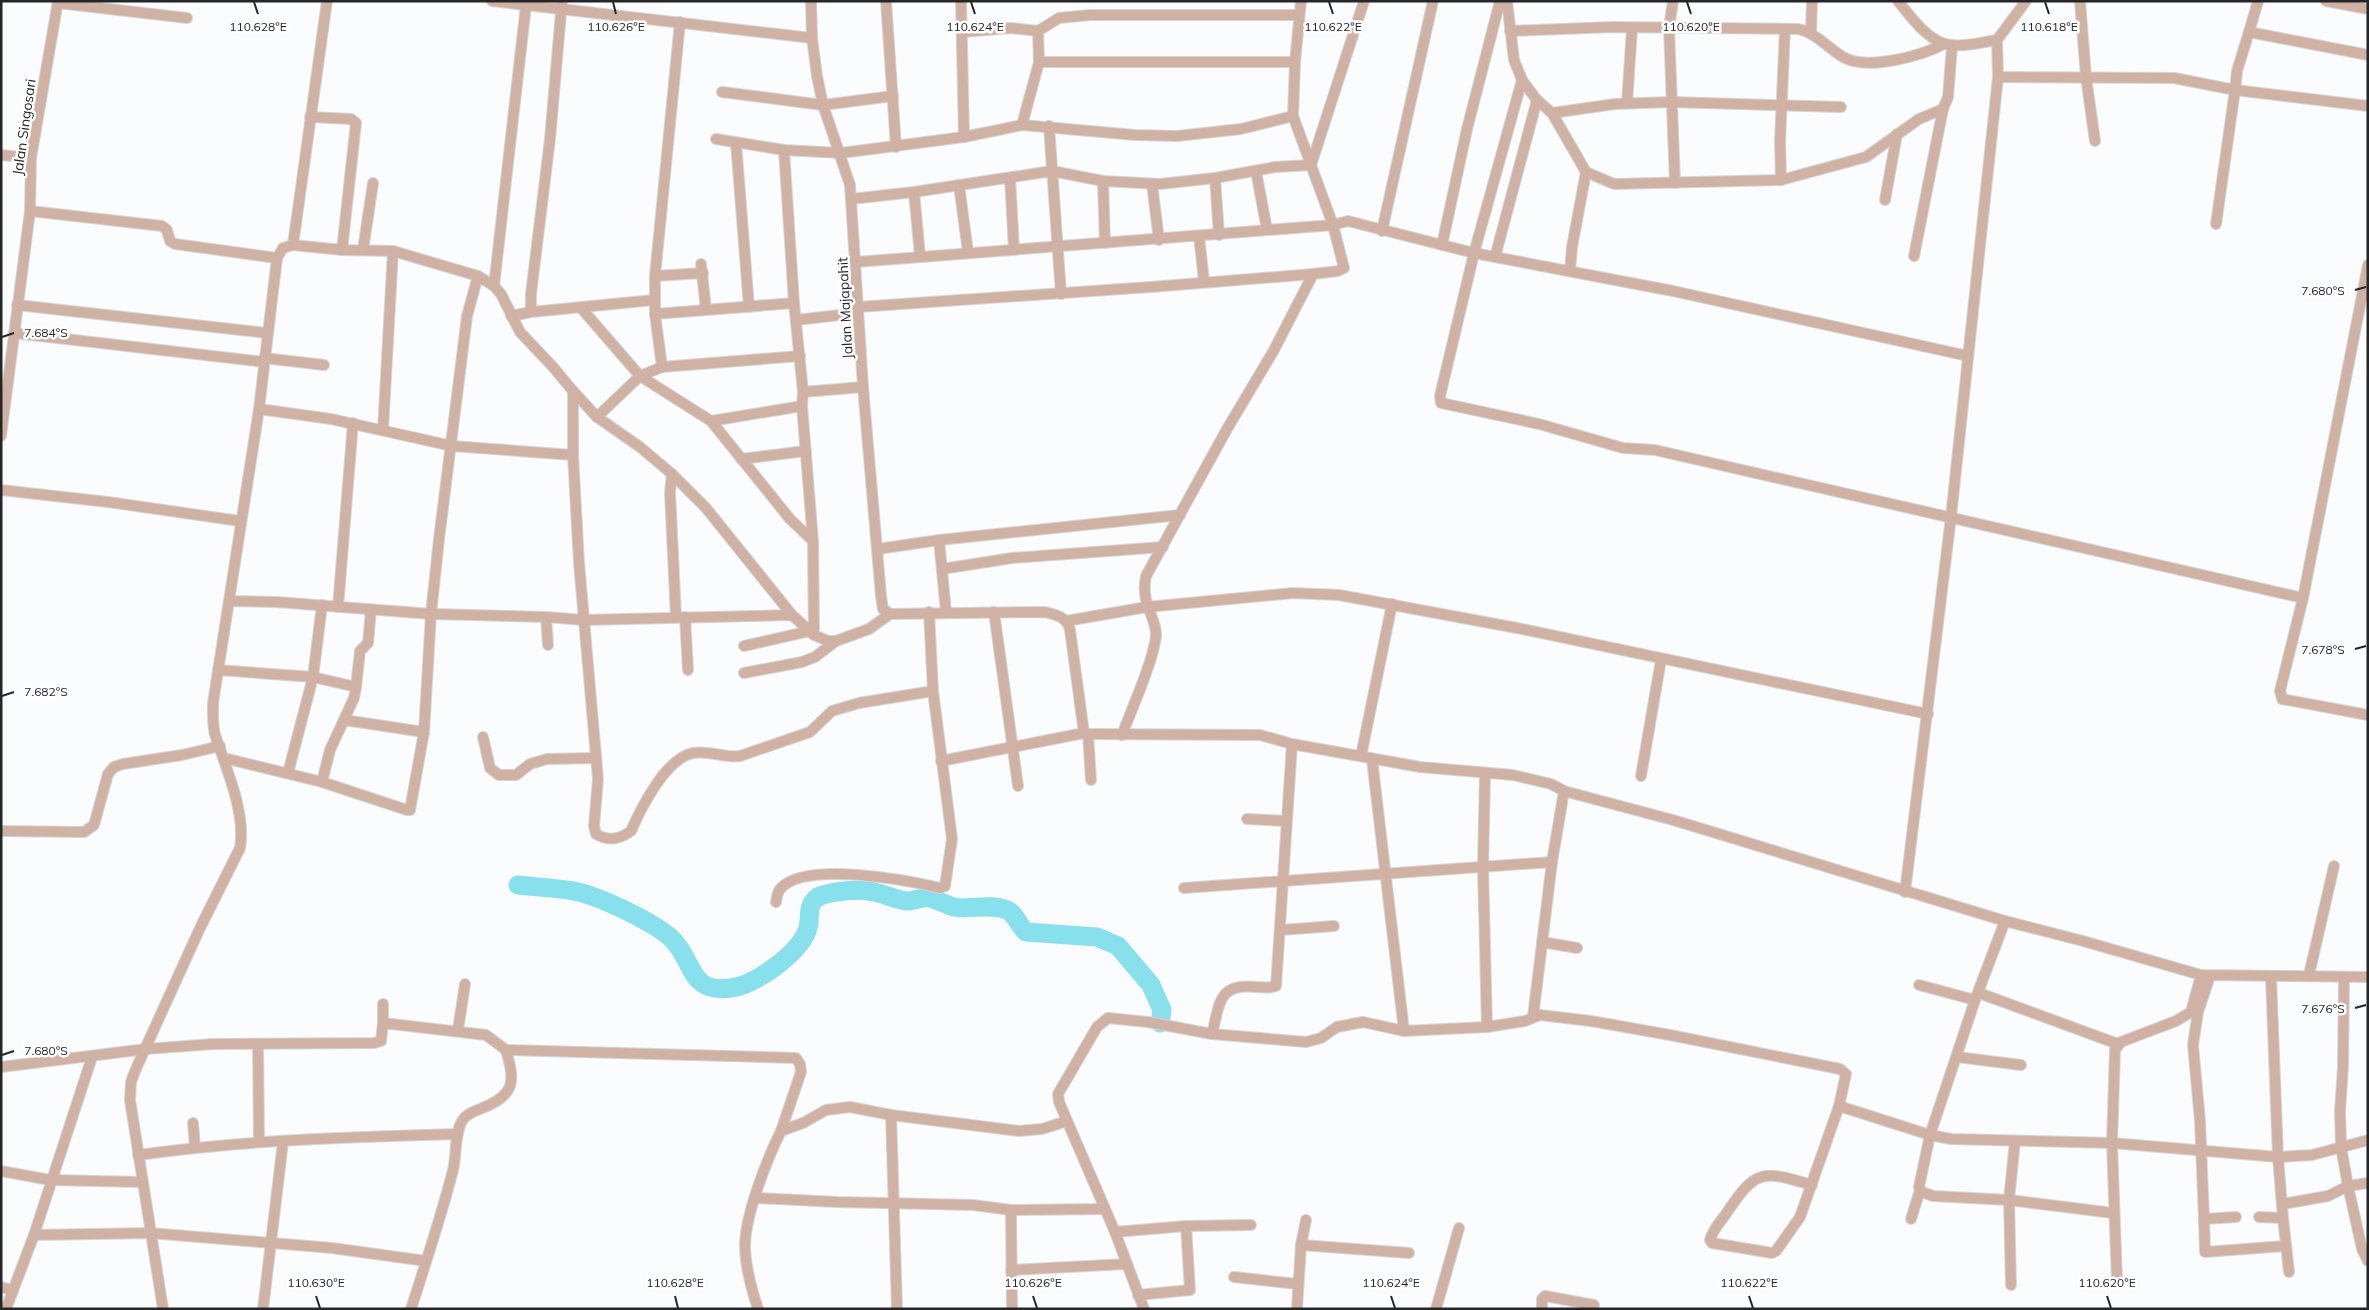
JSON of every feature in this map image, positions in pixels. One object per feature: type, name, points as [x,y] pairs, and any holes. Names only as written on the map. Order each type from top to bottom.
[{"type":"street","points":[[293,245],[327,1]]},
{"type":"street","points":[[492,1],[526,5],[562,5],[812,38]]},
{"type":"street","name":"Jalan Majapahit","points":[[811,1],[812,38],[823,104],[841,153],[851,199],[863,386],[882,610],[890,614]]},
{"type":"street","points":[[886,1],[896,146]]},
{"type":"street","points":[[961,1],[964,137]]},
{"type":"street","points":[[796,320],[858,310],[1204,281],[1313,274],[1338,271],[1344,268],[1333,225],[1293,116],[1298,15],[1301,1]]},
{"type":"street","points":[[1311,165],[1364,1]]},
{"type":"street","points":[[1382,231],[1433,1]]},
{"type":"street","points":[[1442,245],[1467,129],[1500,1]]},
{"type":"street","points":[[1507,1],[1514,60],[1522,80],[1537,100],[1552,113],[1586,172],[1614,184],[1782,180],[1866,157],[1919,119],[1943,109]]},
{"type":"street","points":[[1673,1],[1669,28],[1675,182]]},
{"type":"street","points":[[1811,33],[1812,1]]},
{"type":"street","points":[[1898,1],[1922,28],[1948,45]]},
{"type":"street","points":[[1905,892],[1951,517],[1998,77],[1997,40],[2026,1]]},
{"type":"street","points":[[2080,1],[2086,77],[2095,141]]},
{"type":"street","points":[[2216,224],[2237,70],[2258,1]]},
{"type":"street","points":[[2326,1],[2368,9]]},
{"type":"street","points":[[58,2],[187,18]]},
{"type":"street","name":"Jalan Singosari","points":[[1,436],[30,211],[31,158],[58,2]]},
{"type":"street","points":[[494,286],[526,5]]},
{"type":"street","points":[[531,312],[531,294],[550,139],[562,5]]},
{"type":"street","points":[[962,32],[1010,28],[1038,31],[1064,16],[1298,15]]},
{"type":"street","points":[[662,367],[655,314],[655,276],[680,22]]},
{"type":"street","points":[[1510,31],[1613,28],[1805,30],[1845,59],[1858,62],[1910,57],[1948,45],[1997,40]]},
{"type":"street","points":[[1627,103],[1632,29]]},
{"type":"street","points":[[1782,180],[1780,142],[1785,29]]},
{"type":"street","points":[[1022,125],[1039,62],[1038,31]]},
{"type":"street","points":[[2249,32],[2368,55]]},
{"type":"street","points":[[1914,256],[1943,109],[1948,97],[1948,45]]},
{"type":"street","points":[[1039,62],[1295,62]]},
{"type":"street","points":[[1998,77],[2174,78],[2235,90],[2368,106]]},
{"type":"street","points":[[1522,80],[1474,253],[1440,396],[1443,404],[1539,424],[1623,448],[1654,450],[2303,598]]},
{"type":"street","points":[[722,92],[823,104],[893,96]]},
{"type":"street","points":[[1495,257],[1537,100]]},
{"type":"street","points":[[1552,113],[1627,103],[1671,102],[1841,106]]},
{"type":"street","points":[[716,139],[784,150],[841,153],[964,137],[1022,125],[1135,135],[1178,136],[1240,129],[1293,116]]},
{"type":"street","points":[[310,117],[351,119],[356,124],[342,250]]},
{"type":"street","points":[[1049,126],[1061,294]]},
{"type":"street","points":[[1885,200],[1897,134]]},
{"type":"street","points":[[736,143],[749,307]]},
{"type":"street","points":[[784,150],[813,541],[812,633]]},
{"type":"street","points":[[1,155],[31,158]]},
{"type":"street","points":[[851,199],[914,192],[1052,171],[1103,181],[1152,184],[1215,178],[1275,167],[1311,165]]},
{"type":"street","points":[[1256,171],[1267,230]]},
{"type":"street","points":[[1570,271],[1572,247],[1586,172]]},
{"type":"street","points":[[1010,178],[1014,250]]},
{"type":"street","points":[[1215,178],[1219,235]]},
{"type":"street","points":[[1103,181],[1105,243]]},
{"type":"street","points":[[363,250],[373,183]]},
{"type":"street","points":[[959,184],[968,252]]},
{"type":"street","points":[[1152,184],[1159,240]]},
{"type":"street","points":[[914,192],[920,256]]},
{"type":"street","points":[[30,211],[162,226],[167,230],[170,241],[175,244],[277,258]]},
{"type":"street","points":[[856,262],[968,252],[1219,235],[1333,225],[1348,221],[1474,253],[1674,292],[1968,356]]},
{"type":"street","points":[[1199,236],[1204,281]]},
{"type":"street","points":[[163,1309],[141,1182],[130,1089],[136,1071],[200,928],[240,848],[242,839],[241,822],[224,758],[213,726],[213,703],[240,520],[259,409],[277,258],[281,251],[293,245],[342,250],[393,250],[478,276],[494,286],[501,294],[520,332],[597,417],[640,446],[672,474],[706,508],[792,614],[812,633],[828,641],[836,641]]},
{"type":"street","points":[[383,430],[393,250]]},
{"type":"street","points":[[655,276],[702,269],[706,310]]},
{"type":"street","points":[[2367,271],[2303,598],[2280,691],[2282,699],[2368,715]]},
{"type":"street","points":[[1122,735],[1156,636],[1144,594],[1146,576],[1227,429],[1274,350],[1313,274]]},
{"type":"street","points":[[224,758],[322,782],[407,810],[411,808],[424,732],[432,614],[467,316],[478,276]]},
{"type":"street","points":[[511,316],[531,312],[582,309],[654,300]]},
{"type":"street","points":[[655,314],[794,303]]},
{"type":"street","points":[[17,305],[267,333]]},
{"type":"street","points":[[582,309],[640,376],[711,421],[790,519],[813,541]]},
{"type":"street","points":[[14,333],[324,365]]},
{"type":"street","points":[[597,417],[640,376],[662,367],[800,356]]},
{"type":"street","points":[[803,392],[863,386]]},
{"type":"street","points":[[573,391],[573,455],[584,620],[598,780],[594,826],[596,834],[612,840],[624,836],[631,831],[655,783],[683,756],[697,753],[731,757],[740,756],[810,732],[832,711],[859,703],[933,691]]},
{"type":"street","points":[[711,421],[802,406]]},
{"type":"street","points":[[259,409],[353,423],[452,446],[573,455]]},
{"type":"street","points":[[338,607],[353,423]]},
{"type":"street","points":[[742,459],[806,451]]},
{"type":"street","points":[[672,474],[670,492],[681,617],[688,670]]},
{"type":"street","points":[[1,490],[240,520]]},
{"type":"street","points":[[878,549],[939,540],[1180,515]]},
{"type":"street","points":[[939,540],[946,612]]},
{"type":"street","points":[[942,569],[1012,558],[1163,547]]},
{"type":"street","points":[[1066,621],[1147,607],[1293,593],[1339,595],[1392,604],[1928,714]]},
{"type":"street","points":[[229,600],[432,614],[584,620],[792,614]]},
{"type":"street","points":[[1361,756],[1392,604]]},
{"type":"street","points":[[288,773],[313,677],[322,605]]},
{"type":"street","points":[[322,782],[330,750],[354,698],[360,651],[368,643],[371,610]]},
{"type":"street","points":[[776,902],[778,892],[786,884],[804,878],[835,874],[870,875],[940,888],[945,886],[952,839],[933,691],[929,612]]},
{"type":"street","points":[[994,612],[1018,786]]},
{"type":"street","points":[[744,673],[802,662],[815,657],[836,641],[870,629],[890,614],[1045,612],[1058,616],[1066,621],[1070,630],[1091,780]]},
{"type":"street","points":[[546,617],[548,646]]},
{"type":"street","points":[[744,646],[812,633]]},
{"type":"street","points":[[1641,776],[1661,660]]},
{"type":"street","points":[[218,670],[313,677],[356,687]]},
{"type":"street","points":[[344,720],[424,732]]},
{"type":"street","points":[[941,762],[1086,734],[1251,734],[1372,759],[1528,778],[1551,784],[1564,791],[1672,820],[2004,921],[2206,976],[2271,977],[2309,975],[2344,978],[2368,977]]},
{"type":"street","points":[[483,737],[490,768],[499,775],[516,775],[530,764],[546,759],[595,758]]},
{"type":"street","points":[[1212,1034],[1221,1002],[1225,992],[1229,989],[1243,986],[1272,988],[1276,986],[1292,744]]},
{"type":"street","points":[[1,831],[84,832],[90,830],[94,825],[108,774],[114,767],[220,746]]},
{"type":"street","points":[[1372,759],[1404,1031]]},
{"type":"street","points":[[1485,774],[1483,866],[1487,1027]]},
{"type":"street","points":[[1533,1017],[1552,862],[1564,791]]},
{"type":"street","points":[[1247,819],[1286,821]]},
{"type":"street","points":[[1184,888],[1552,862]]},
{"type":"street","points":[[2309,975],[2334,866]]},
{"type":"street","points":[[1911,1219],[1920,1190],[1918,1185],[1930,1135],[2004,921]]},
{"type":"street","points":[[1281,930],[1334,926]]},
{"type":"street","points":[[1542,942],[1577,948]]},
{"type":"street","points":[[1919,985],[1977,996],[2118,1044],[2176,1021],[2192,1012],[2206,976]]},
{"type":"street","points":[[2206,976],[2193,1045],[2202,1151],[2205,1252],[2285,1246]]},
{"type":"street","points":[[2271,977],[2278,1157],[2285,1246],[2289,1272]]},
{"type":"street","points":[[2344,978],[2340,1147],[2362,1249],[2368,1261]]},
{"type":"street","points":[[458,1030],[465,984]]},
{"type":"street","points":[[1,1067],[146,1049],[213,1044],[377,1042],[382,1038],[383,1004]]},
{"type":"street","points":[[1144,1309],[1114,1232],[1066,1121],[1058,1094],[1097,1027],[1108,1018],[1148,1022],[1212,1034],[1306,1042],[1321,1038],[1337,1027],[1363,1022],[1404,1031],[1487,1027],[1525,1021],[1540,1015],[1591,1021],[1840,1069],[1846,1074],[1839,1106],[1812,1184],[1800,1217],[1776,1251],[1768,1253],[1712,1243],[1710,1240],[1739,1195],[1753,1180],[1768,1176],[1783,1176],[1812,1184]]},
{"type":"street","points":[[383,1023],[458,1030],[486,1035],[506,1050],[796,1058],[800,1064],[801,1072],[781,1131],[765,1166],[746,1232],[745,1246],[749,1275],[758,1309]]},
{"type":"street","points":[[258,1044],[259,1141]]},
{"type":"street","points":[[2117,1281],[2113,1213],[2112,1143],[2114,1059],[2118,1044]]},
{"type":"street","points":[[410,1309],[437,1232],[454,1164],[458,1134],[466,1115],[485,1107],[510,1089],[512,1072],[506,1050]]},
{"type":"street","points":[[6,1309],[34,1235],[50,1180],[92,1057]]},
{"type":"street","points":[[1957,1057],[2021,1065]]},
{"type":"street","points":[[1839,1106],[1930,1135],[1951,1139],[2112,1143],[2278,1157],[2312,1155],[2368,1140]]},
{"type":"street","points":[[781,1131],[803,1123],[826,1110],[838,1107],[850,1107],[891,1115],[1019,1131],[1042,1129],[1066,1121]]},
{"type":"street","points":[[891,1115],[898,1309]]},
{"type":"street","points":[[193,1123],[195,1146]]},
{"type":"street","points":[[138,1154],[195,1146],[259,1141],[283,1142],[458,1134]]},
{"type":"street","points":[[2011,1284],[2009,1200],[2015,1141]]},
{"type":"street","points":[[263,1309],[283,1142]]},
{"type":"street","points":[[1,1171],[50,1180],[141,1182]]},
{"type":"street","points":[[2282,1204],[2328,1196],[2348,1186],[2368,1183]]},
{"type":"street","points":[[1920,1190],[1933,1196],[2009,1200],[2113,1213]]},
{"type":"street","points":[[756,1198],[973,1205],[1011,1210],[1103,1209]]},
{"type":"street","points":[[1011,1210],[1012,1309]]},
{"type":"street","points":[[2204,1219],[2236,1217]]},
{"type":"street","points":[[2258,1217],[2283,1218]]},
{"type":"street","points":[[1297,1309],[1301,1246],[1306,1220]]},
{"type":"street","points":[[1114,1232],[1186,1226],[1251,1225]]},
{"type":"street","points":[[1138,1296],[1190,1290],[1186,1226]]},
{"type":"street","points":[[1436,1309],[1460,1228]]},
{"type":"street","points":[[34,1235],[150,1233],[332,1248],[426,1262]]},
{"type":"street","points":[[1301,1246],[1409,1253]]},
{"type":"street","points":[[1011,1270],[1127,1264]]},
{"type":"street","points":[[1234,1277],[1298,1284]]},
{"type":"street","points":[[1,1287],[13,1290]]},
{"type":"street","points":[[1542,1309],[1542,1300],[1545,1296],[1594,1304]]},
{"type":"waterway","points":[[518,885],[574,891],[611,904],[640,918],[672,939],[679,947],[699,981],[707,986],[717,988],[741,986],[775,967],[802,940],[807,931],[812,904],[818,897],[825,894],[865,890],[907,901],[929,898],[954,907],[1001,908],[1010,912],[1026,932],[1097,937],[1118,946],[1151,985],[1162,1010],[1160,1023]]}]
